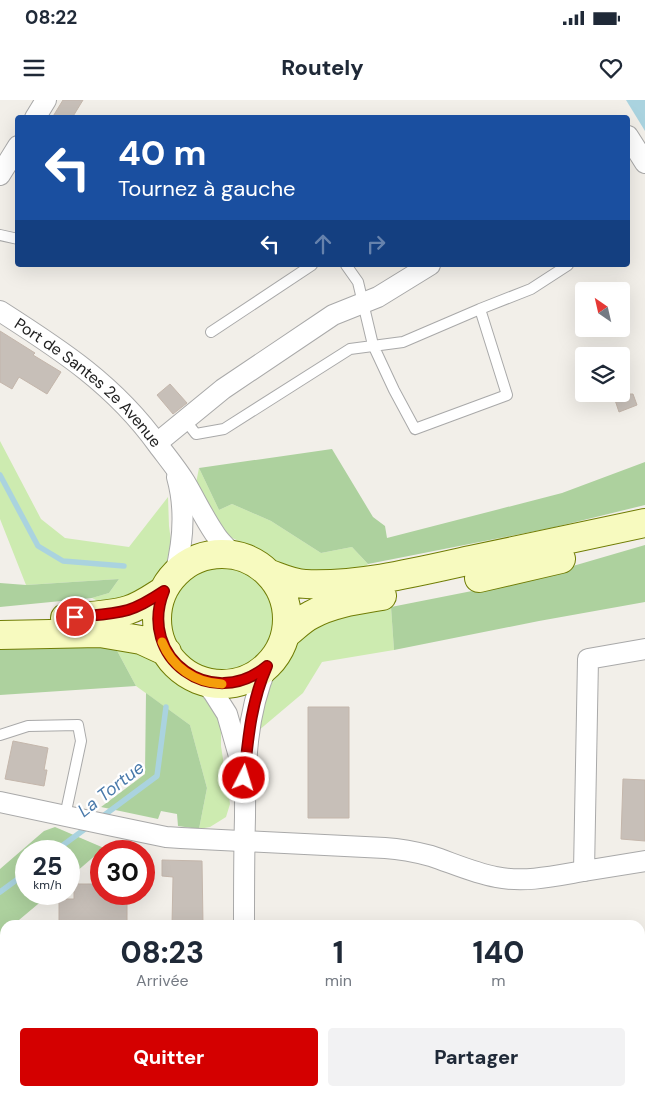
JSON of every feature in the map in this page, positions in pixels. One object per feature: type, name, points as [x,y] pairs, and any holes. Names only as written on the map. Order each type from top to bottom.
[{"type":"main road","points":[[270,574],[304,584],[325,585],[355,582],[449,565],[645,523]]},
{"type":"main road","points":[[286,634],[304,619],[328,607],[522,569],[567,558],[645,533]]},
{"type":"main road","points":[[0,624],[114,614],[138,606],[169,583],[187,564],[201,557],[232,554],[256,563],[276,581],[284,598],[287,616],[286,634],[278,651],[267,666],[253,676],[237,682],[220,684],[195,678],[171,658],[166,652],[160,637],[157,622],[158,606],[169,583]]},
{"type":"main road","points":[[0,636],[100,633],[141,640],[166,652]]},
{"type":"street","points":[[37,115],[46,100]]},
{"type":"street","points":[[630,139],[645,163]]},
{"type":"street","points":[[0,175],[15,151]]},
{"type":"street","points":[[157,443],[224,389],[333,315],[378,297],[427,267]]},
{"type":"street","name":"Port de Santes 2e Avenue","points":[[0,311],[64,352],[115,394],[139,420],[169,459],[184,480],[215,534],[232,554]]},
{"type":"street","name":"Port de Santes 2e Avenue","points":[[169,459],[179,486],[182,535],[181,548],[169,583]]},
{"type":"street","points":[[584,871],[588,660],[645,649]]},
{"type":"street","points":[[244,920],[244,778],[252,710],[259,683],[267,666]]},
{"type":"street","points":[[202,680],[213,692],[226,714],[235,740],[244,778]]},
{"type":"street","points":[[0,802],[174,838],[405,849],[498,878],[539,878],[645,861]]},
{"type":"lane","points":[[0,236],[15,238]]},
{"type":"lane","points":[[211,332],[309,267]]},
{"type":"lane","points":[[347,267],[358,282],[373,345],[415,429],[507,395],[480,309]]},
{"type":"lane","points":[[185,420],[196,434],[224,429],[350,349],[402,342],[531,288],[565,267]]},
{"type":"lane","points":[[0,735],[28,726],[78,725],[81,741],[72,817]]},
{"type":"green space","points":[[0,441],[41,519],[65,538],[129,547],[168,497],[172,549],[163,574],[146,589],[106,605],[92,598],[109,593],[119,579],[26,585],[0,519]]},
{"type":"green space","points":[[332,449],[373,517],[385,526],[387,538],[562,493],[645,462],[645,505],[551,528],[368,564],[352,547],[321,553],[271,521],[232,504],[219,510],[199,468]]},
{"type":"green space","points":[[199,468],[219,510],[232,504],[271,521],[321,553],[352,547],[368,564],[362,570],[335,575],[277,567],[255,549],[224,534],[196,483]]},
{"type":"green space","points":[[645,545],[645,602],[394,650],[391,607],[518,582]]},
{"type":"green space","points":[[223,566],[243,570],[260,582],[272,599],[276,619],[272,639],[260,656],[243,668],[223,672],[203,668],[186,656],[174,639],[170,619],[174,599],[186,582],[203,570]]},
{"type":"green space","points":[[119,579],[109,593],[92,598],[0,607],[0,583],[26,585]]},
{"type":"green space","points":[[391,607],[394,650],[322,662],[303,693],[258,731],[267,681],[308,626],[335,616]]},
{"type":"green space","points":[[114,645],[142,649],[161,663],[180,681],[200,693],[214,707],[221,725],[221,746],[230,804],[226,817],[210,827],[199,829],[207,788],[190,725],[136,686]]},
{"type":"green space","points":[[114,645],[136,686],[0,695],[0,647]]},
{"type":"green space","points":[[146,693],[190,725],[207,788],[199,829],[178,826],[177,814],[161,811],[158,819],[101,807],[145,774]]},
{"type":"green space","points":[[55,827],[90,842],[90,860],[80,869],[80,840],[34,840],[44,831]]},
{"type":"green space","points":[[15,856],[15,905],[37,905],[19,920],[0,920],[0,869]]},
{"type":"water","points":[[626,100],[645,100],[645,131]]},
{"type":"building","points":[[63,100],[83,100],[74,115],[54,115]]},
{"type":"building","points":[[0,331],[35,353],[33,355],[61,372],[47,394],[19,377],[12,389],[0,382]]},
{"type":"building","points":[[170,384],[187,403],[173,414],[157,395]]},
{"type":"building","points":[[630,394],[633,394],[637,405],[619,412],[616,402],[630,402]]},
{"type":"building","points":[[308,707],[349,707],[349,818],[308,818]]},
{"type":"building","points":[[13,741],[48,748],[44,770],[47,770],[44,786],[5,779]]},
{"type":"building","points":[[623,779],[645,780],[645,841],[621,839]]},
{"type":"building","points":[[162,860],[202,861],[203,920],[172,920],[173,877],[162,876]]},
{"type":"building","points":[[80,884],[90,884],[90,905],[127,905],[127,920],[59,920],[59,905],[80,905]]},
{"type":"waterway","name":"La Tortue","points":[[0,475],[38,546],[63,561],[124,566]]},
{"type":"waterway","name":"La Tortue","points":[[99,819],[157,776],[166,707]]},
{"type":"waterway","name":"La Tortue","points":[[70,840],[89,826]]},
{"type":"waterway","name":"La Tortue","points":[[0,892],[15,881]]},
{"type":"slow traffic","points":[[162,642],[166,652],[182,669],[195,678],[222,684]]},
{"type":"route","points":[[75,617],[114,614],[128,610],[145,603],[164,591],[158,606],[158,630],[166,652],[182,669],[195,678],[220,684],[245,680],[267,666],[259,683],[252,710],[244,778]]}]
